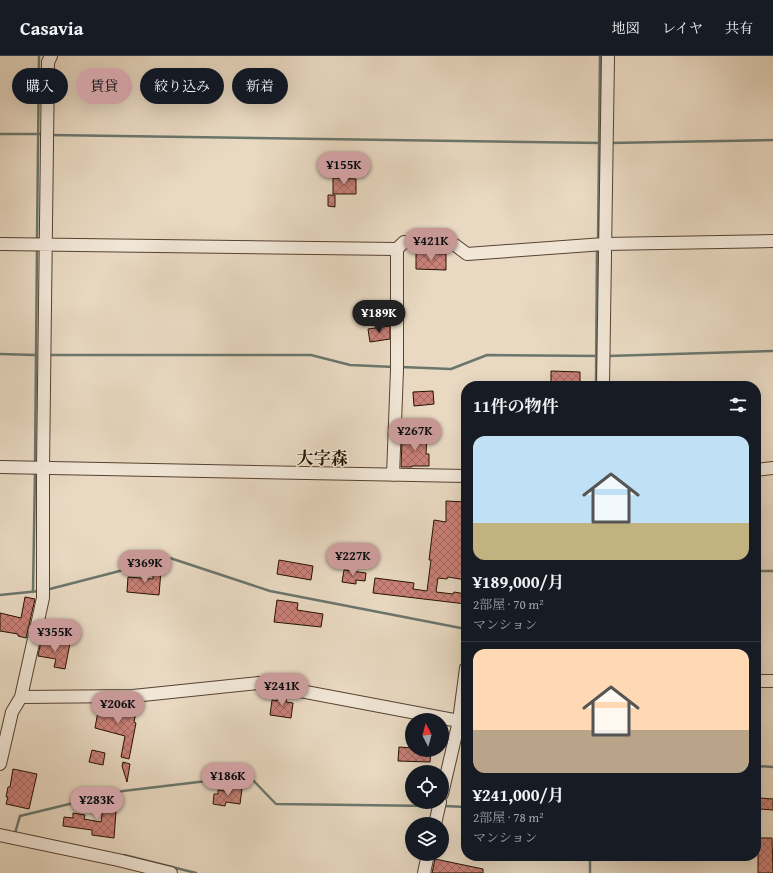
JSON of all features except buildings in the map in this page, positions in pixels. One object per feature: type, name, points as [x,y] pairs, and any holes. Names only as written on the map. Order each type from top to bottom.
[{"type":"street","points":[[0,764],[6,711],[21,697],[43,598],[43,468],[48,62],[51,56]]},
{"type":"street","points":[[603,381],[608,56]]},
{"type":"street","points":[[393,476],[397,366],[397,250],[404,242],[455,245],[467,254],[604,244],[773,241]]},
{"type":"street","points":[[0,244],[397,250]]},
{"type":"street","points":[[0,467],[393,476],[461,476]]},
{"type":"street","points":[[761,469],[773,468]]},
{"type":"street","points":[[761,681],[773,681]]},
{"type":"street","points":[[21,697],[133,696],[258,683],[459,721]]},
{"type":"street","points":[[449,765],[461,713]]},
{"type":"street","points":[[0,835],[171,873]]},
{"type":"street","points":[[424,873],[427,861]]},
{"type":"waterway","points":[[37,241],[39,56]]},
{"type":"waterway","points":[[598,242],[600,56]]},
{"type":"waterway","points":[[0,134],[43,134]]},
{"type":"waterway","points":[[50,135],[603,143]]},
{"type":"waterway","points":[[610,143],[773,140]]},
{"type":"waterway","points":[[35,465],[37,248]]},
{"type":"waterway","points":[[596,381],[597,249]]},
{"type":"waterway","points":[[608,356],[773,351]]},
{"type":"waterway","points":[[0,354],[35,355]]},
{"type":"waterway","points":[[51,355],[311,355],[350,365],[394,367]]},
{"type":"waterway","points":[[401,367],[451,369],[487,355],[601,356]]},
{"type":"waterway","points":[[33,592],[35,472]]},
{"type":"waterway","points":[[46,590],[170,558],[270,591],[461,628]]},
{"type":"waterway","points":[[761,571],[773,571]]},
{"type":"waterway","points":[[0,595],[39,591]]},
{"type":"waterway","points":[[761,766],[773,767]]},
{"type":"waterway","points":[[15,833],[20,816],[123,791],[249,776],[276,804],[405,806]]},
{"type":"waterway","points":[[449,806],[461,807]]},
{"type":"waterway","points":[[124,855],[196,873]]},
{"type":"waterway","points":[[590,861],[590,873]]},
{"type":"district","name":"大字森","points":[[322,457]]}]
